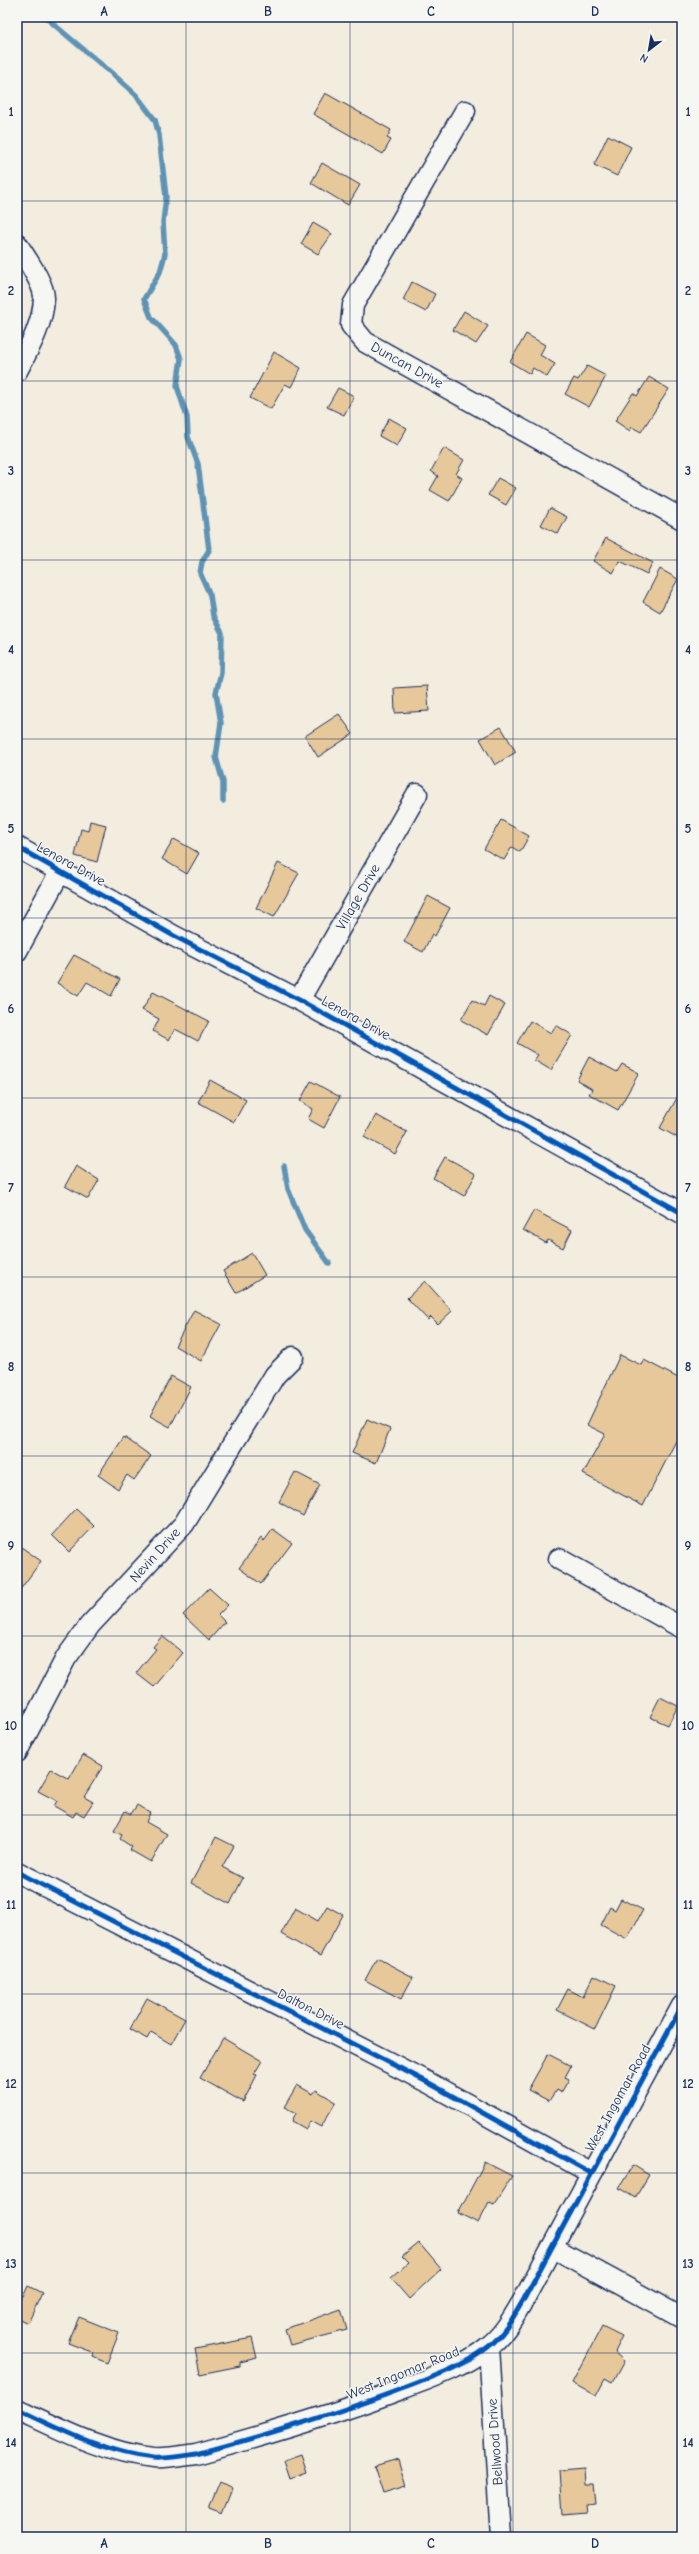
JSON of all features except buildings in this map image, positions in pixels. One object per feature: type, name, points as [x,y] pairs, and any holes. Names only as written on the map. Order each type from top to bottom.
[{"type":"street","name":"Duncan Drive","points":[[465,111],[353,305],[351,325],[365,342],[682,519]]},
{"type":"street","points":[[17,244],[35,273],[44,298],[34,336],[17,371]]},
{"type":"street","name":"Village Drive","points":[[299,1000],[417,794]]},
{"type":"street","name":"Lenora Drive","points":[[17,847],[174,936],[299,1000],[682,1213]]},
{"type":"street","points":[[17,951],[60,872]]},
{"type":"street","name":"Nevin Drive","points":[[17,1752],[66,1658],[90,1625],[184,1524],[275,1375],[293,1357]]},
{"type":"street","points":[[559,1559],[682,1628]]},
{"type":"street","name":"Dalton Drive","points":[[17,1872],[430,2084],[591,2173]]},
{"type":"street","name":"West Ingomar Road","points":[[17,2409],[81,2438],[134,2455],[155,2458],[196,2454],[360,2405],[449,2370],[489,2347],[511,2320],[682,2006]]},
{"type":"street","points":[[552,2247],[682,2318]]},
{"type":"street","name":"Bellwood Drive","points":[[489,2347],[501,2537]]},
{"type":"waterway","points":[[45,17],[136,95],[155,120],[159,135],[166,197],[163,222],[165,254],[160,272],[144,299],[151,317],[176,345],[181,359],[177,386],[187,417],[188,437],[198,464],[209,550],[202,562],[200,573],[210,595],[213,616],[222,633],[221,673],[216,693],[221,723],[216,757],[223,782],[223,801]]},
{"type":"waterway","points":[[284,1166],[288,1189],[305,1230],[329,1263]]},
{"type":"cycle path","points":[[17,847],[174,936],[299,1000],[682,1213]]},
{"type":"cycle path","points":[[17,1872],[429,2083],[591,2173]]},
{"type":"cycle path","points":[[17,2409],[100,2446],[153,2458],[174,2457],[196,2454],[275,2432],[378,2398],[448,2371],[478,2354],[499,2337],[524,2299],[682,2006]]}]
